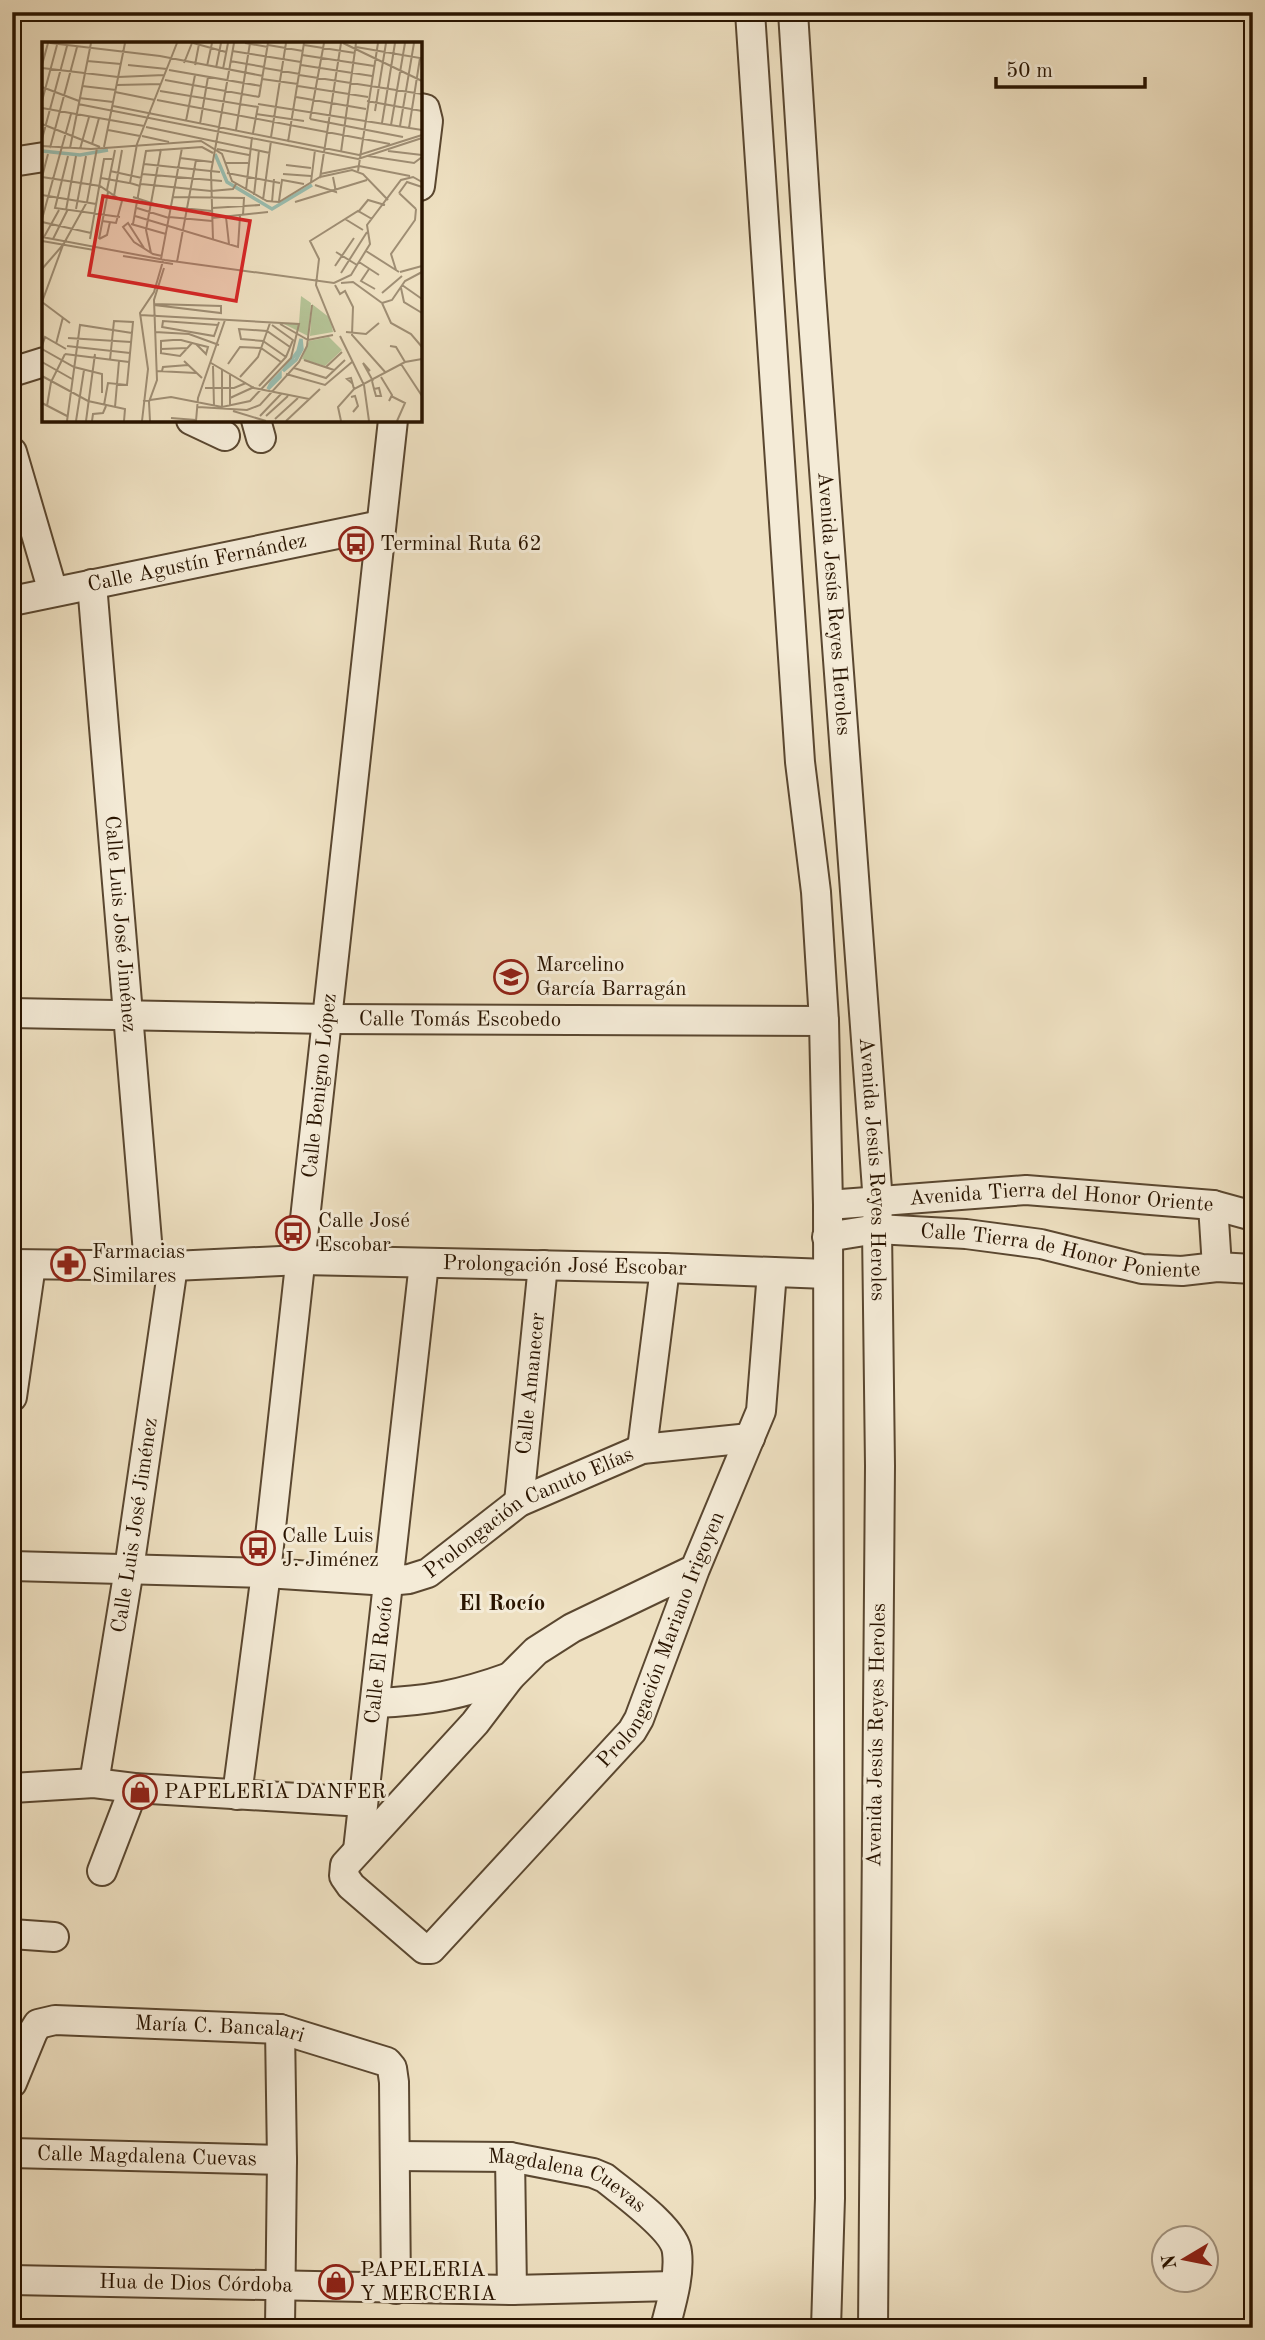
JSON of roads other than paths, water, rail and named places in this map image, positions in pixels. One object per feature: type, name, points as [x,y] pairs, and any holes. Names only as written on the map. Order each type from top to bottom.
[{"type":"street","name":"Avenida Jesús Reyes Heroles","points":[[750,12],[800,762],[816,892],[824,1021],[828,1205],[830,2198],[826,2328]]},
{"type":"street","name":"Avenida Jesús Reyes Heroles","points":[[793,12],[878,1216],[880,1465],[873,2328]]},
{"type":"street","points":[[422,170],[428,121],[423,109]]},
{"type":"street","points":[[12,162],[42,157]]},
{"type":"street","points":[[12,372],[42,363]]},
{"type":"street","points":[[195,422],[225,436]]},
{"type":"street","name":"Calle Benigno López","points":[[237,1795],[302,1261],[393,422]]},
{"type":"street","points":[[12,452],[53,593]]},
{"type":"street","name":"Calle Agustín Fernández","points":[[12,601],[381,526]]},
{"type":"street","name":"Calle Luis José Jiménez","points":[[92,584],[128,1016],[161,1266],[129,1569],[94,1783]]},
{"type":"street","name":"Calle Tomás Escobedo","points":[[12,1013],[327,1019],[824,1021]]},
{"type":"street","name":"Avenida Tierra del Honor Oriente","points":[[828,1205],[878,1216],[1026,1190],[1213,1205],[1253,1216]]},
{"type":"street","points":[[1213,1205],[1217,1267]]},
{"type":"street","name":"Calle Tierra de Honor Poniente","points":[[827,1237],[878,1216],[965,1234],[1041,1244],[1142,1269],[1253,1269]]},
{"type":"street","points":[[12,1398],[22,1264],[161,1266],[302,1261]]},
{"type":"street","name":"Prolongación José Escobar","points":[[302,1261],[827,1274]]},
{"type":"street","name":"Calle El Rocío","points":[[358,1850],[424,1263]]},
{"type":"street","name":"Calle Amanecer","points":[[519,1502],[543,1265]]},
{"type":"street","points":[[642,1448],[664,1268]]},
{"type":"street","name":"Prolongación Mariano Irigoyen","points":[[358,1850],[345,1865],[344,1876],[351,1886],[413,1940],[424,1948],[431,1949],[632,1731],[639,1719],[695,1569],[761,1411],[772,1272]]},
{"type":"street","name":"Prolongación Canuto Elías","points":[[12,1566],[266,1573],[388,1581],[409,1579],[428,1573],[519,1502],[642,1448],[750,1438]]},
{"type":"street","points":[[358,1850],[475,1723],[510,1677],[536,1651],[572,1628],[695,1569]]},
{"type":"street","points":[[375,1703],[451,1696],[510,1677]]},
{"type":"street","points":[[12,1788],[94,1783],[134,1788],[363,1802]]},
{"type":"street","points":[[102,1871],[134,1788]]},
{"type":"street","points":[[12,1934],[54,1937]]},
{"type":"street","name":"María C. Bancalari","points":[[12,2083],[38,2024],[55,2020],[280,2029],[378,2057],[393,2068],[395,2156]]},
{"type":"street","points":[[280,2029],[280,2328]]},
{"type":"street","name":"Calle Magdalena Cuevas","points":[[12,2154],[282,2160]]},
{"type":"street","points":[[395,2156],[396,2289]]},
{"type":"street","name":"Magdalena Cuevas","points":[[395,2156],[510,2157],[593,2173],[606,2178],[667,2231],[677,2250],[674,2286],[665,2328]]},
{"type":"street","points":[[510,2157],[512,2290]]},
{"type":"street","name":"Hua de Dios Córdoba","points":[[12,2280],[396,2289],[512,2290],[674,2286]]},
{"type":"place","name":"Terminal Ruta 62","points":[[356,544]]},
{"type":"place","name":"Marcelino García Barragán","points":[[511,977]]},
{"type":"place","name":"Calle José Escobar","points":[[293,1233]]},
{"type":"place","name":"Farmacias Similares","points":[[68,1264]]},
{"type":"place","name":"Calle Luis J. Jiménez","points":[[258,1548]]},
{"type":"place","name":"PAPELERIA DANFER","points":[[140,1792]]},
{"type":"place","name":"PAPELERIA Y MERCERIA","points":[[336,2282]]},
{"type":"district","name":"El Rocío","points":[[502,1603]]}]
